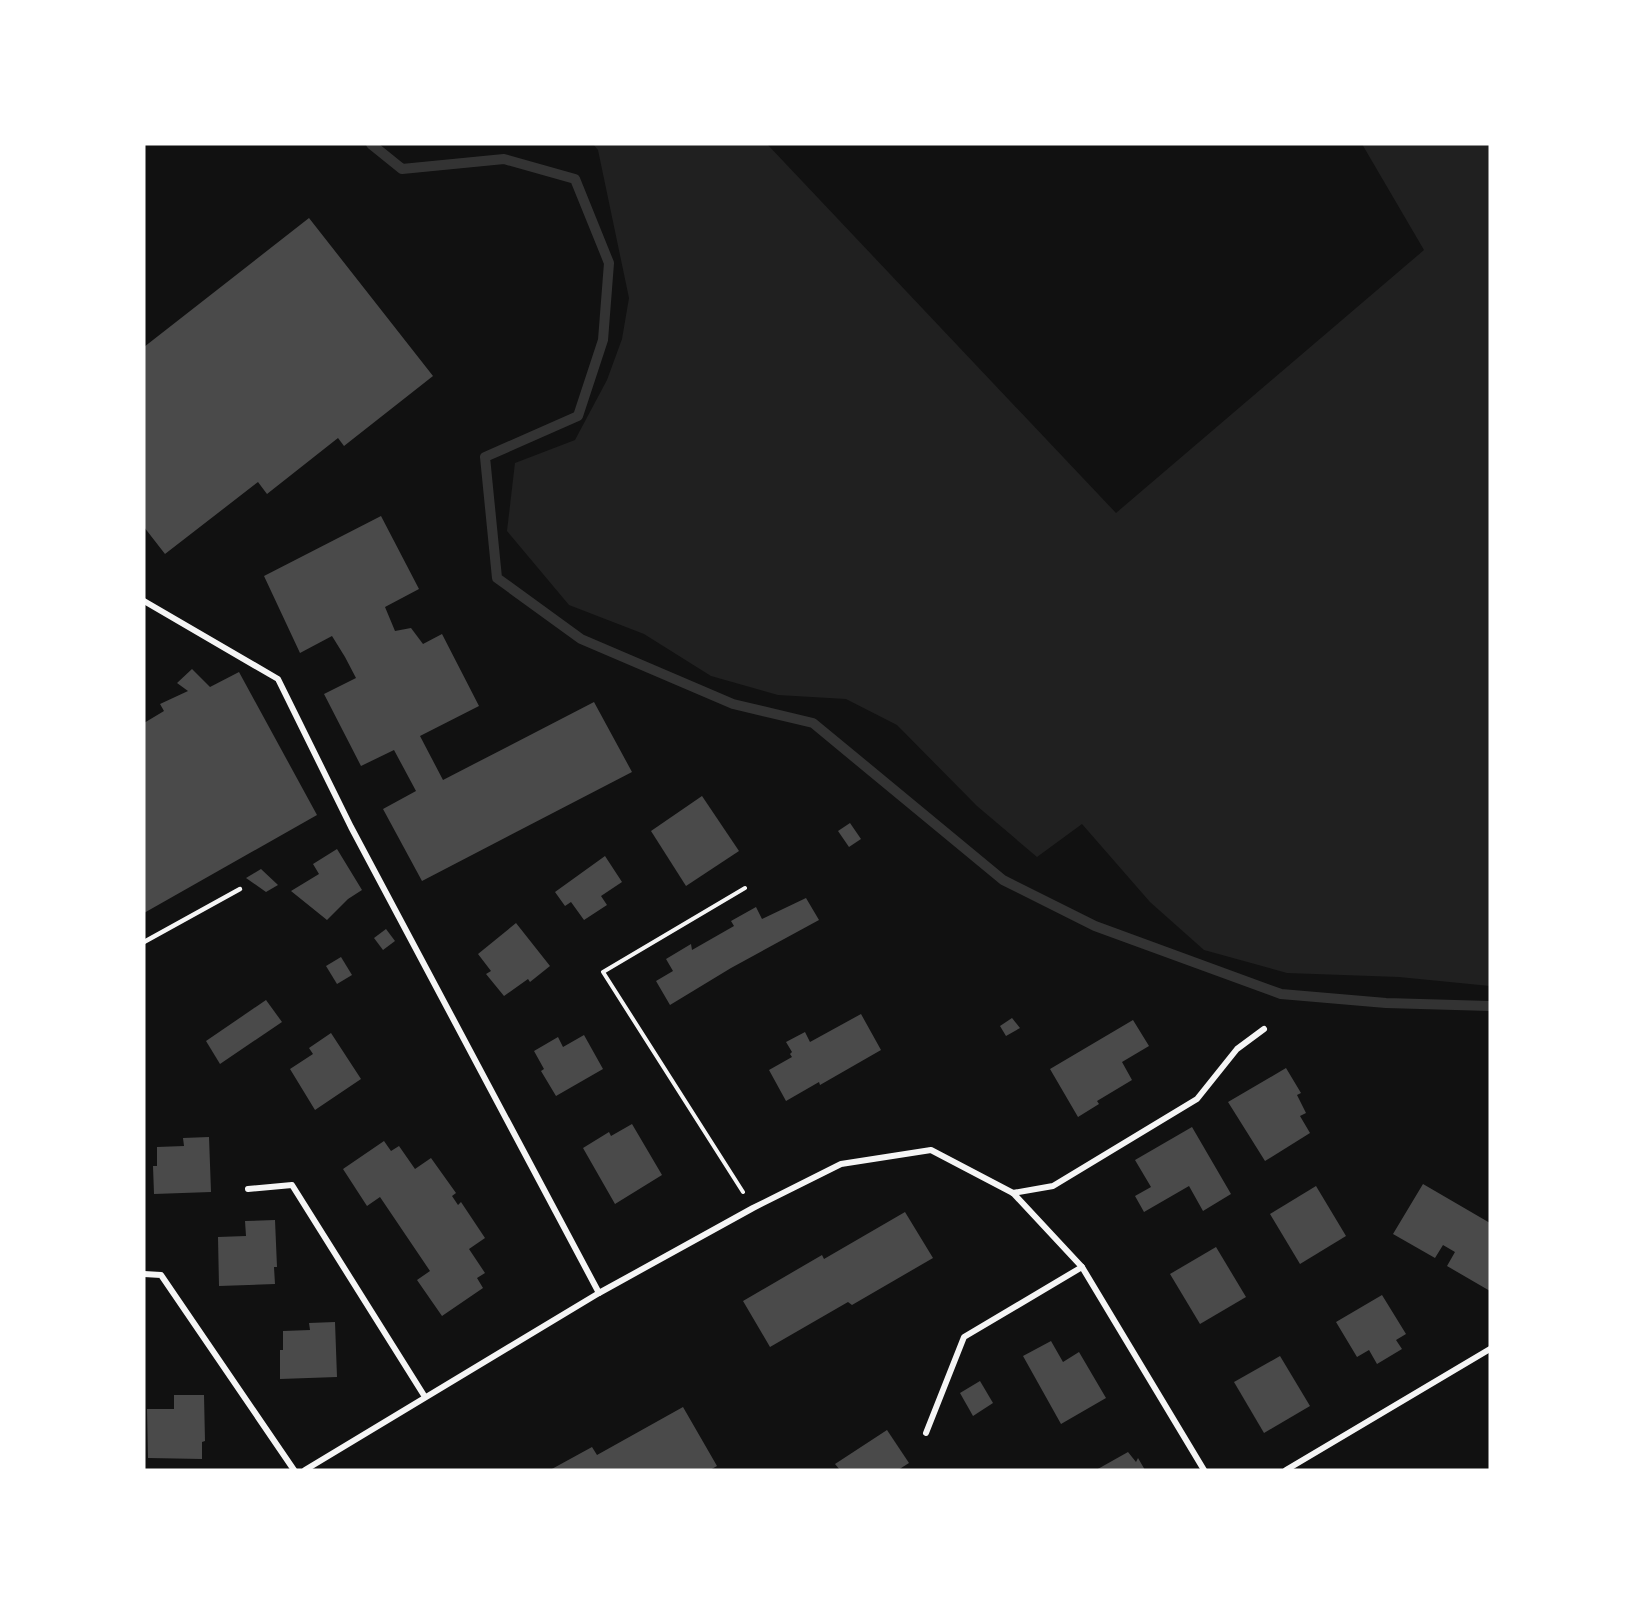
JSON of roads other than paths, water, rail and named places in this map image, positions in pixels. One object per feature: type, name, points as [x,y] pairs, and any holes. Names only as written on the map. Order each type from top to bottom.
[{"type":"street","points":[[144,601],[278,679],[351,827],[599,1293]]},
{"type":"street","points":[[1013,1193],[1053,1186],[1197,1099],[1237,1049],[1264,1029]]},
{"type":"street","points":[[306,1470],[599,1293],[753,1208],[842,1164],[931,1150],[1013,1193],[1082,1267],[1204,1470]]},
{"type":"street","points":[[248,1189],[292,1185],[425,1397]]},
{"type":"street","points":[[926,1433],[964,1337],[1082,1267]]},
{"type":"street","points":[[144,1274],[161,1275],[294,1470]]},
{"type":"street","points":[[1286,1470],[1490,1349]]},
{"type":"lane","points":[[144,942],[240,889]]},
{"type":"waterway","points":[[371,144],[402,169],[504,159],[575,179],[609,263],[603,340],[578,416],[485,457],[497,578],[581,639],[733,704],[813,723],[1003,880],[1095,926],[1281,994],[1386,1003],[1490,1006]]}]
